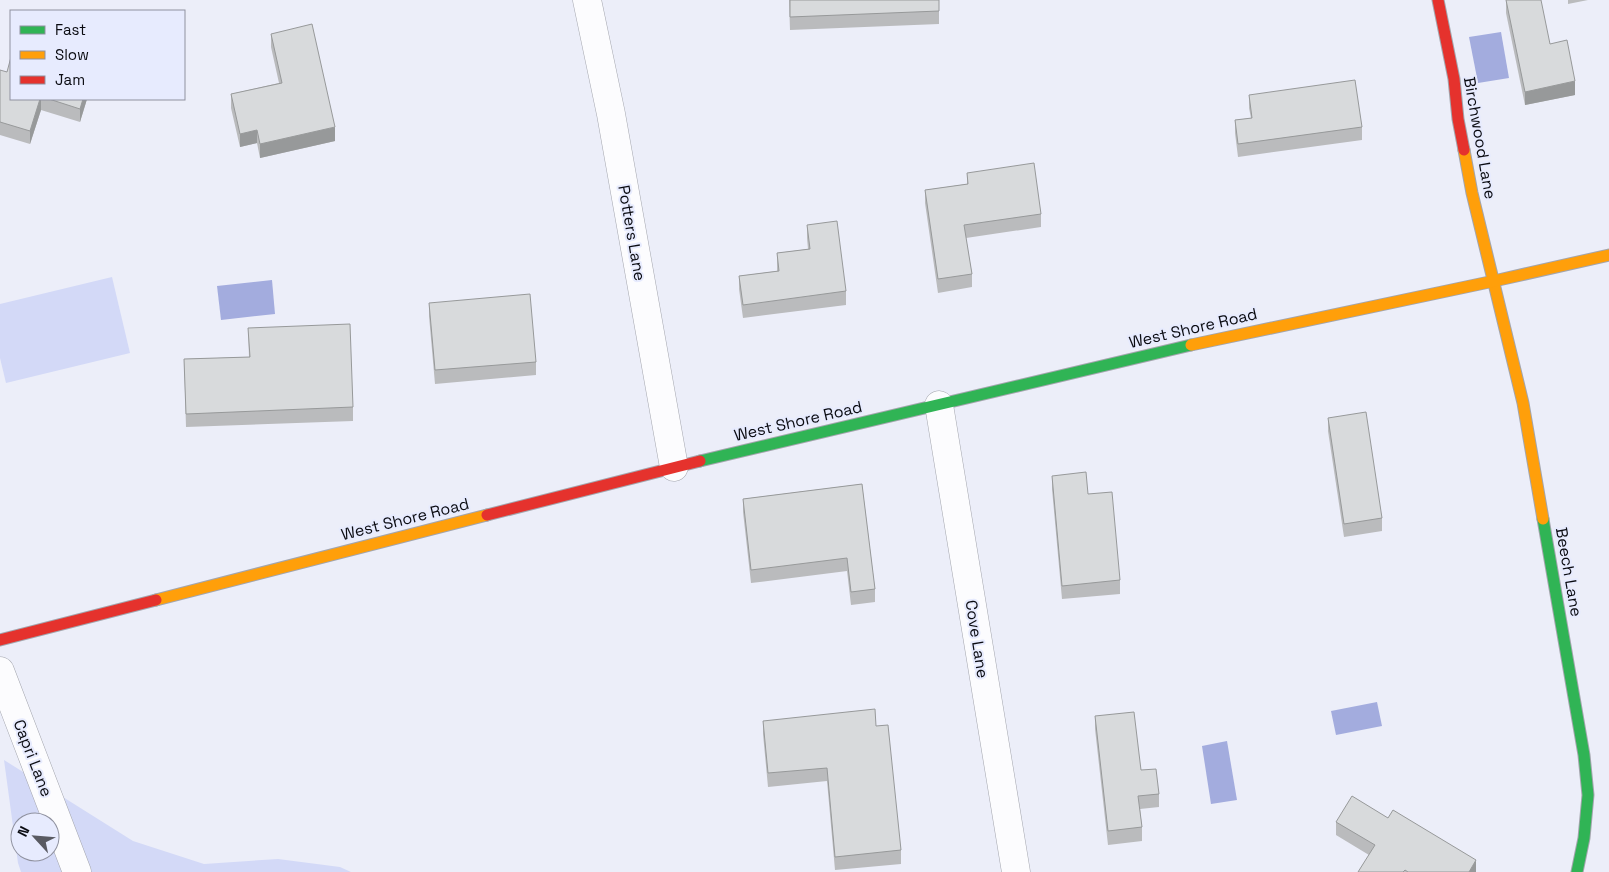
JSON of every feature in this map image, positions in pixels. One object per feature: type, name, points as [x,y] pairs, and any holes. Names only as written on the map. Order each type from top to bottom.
[{"type":"main road","name":"Birchwood Lane","points":[[1438,0],[1454,79],[1458,120],[1472,193],[1494,280]]},
{"type":"main road","name":"West Shore Road","points":[[0,640],[674,467],[1172,349],[1609,255]]},
{"type":"main road","name":"Beech Lane","points":[[1494,280],[1523,403],[1584,755],[1588,795],[1584,838],[1577,872]]},
{"type":"street","name":"Potters Lane","points":[[587,0],[611,114],[674,467]]},
{"type":"street","name":"Cove Lane","points":[[939,405],[1016,872]]},
{"type":"street","name":"Capri Lane","points":[[0,671],[77,872]]},
{"type":"shaded area","points":[[112,277],[130,353],[6,383],[0,358],[0,304]]},
{"type":"shaded area","points":[[4,760],[133,841],[204,864],[278,859],[340,867],[351,872],[21,872],[18,862],[60,862],[60,812],[11,812]]},
{"type":"water","points":[[1501,32],[1509,78],[1478,83],[1469,37]]},
{"type":"water","points":[[272,280],[275,314],[221,320],[217,286]]},
{"type":"water","points":[[1377,702],[1382,726],[1336,735],[1331,711]]},
{"type":"water","points":[[1227,741],[1237,800],[1211,804],[1202,746]]},
{"type":"building","points":[[790,0],[939,0],[939,11],[790,17]]},
{"type":"building","points":[[1506,0],[1541,0],[1550,44],[1567,40],[1575,81],[1525,92]]},
{"type":"building","points":[[312,24],[335,127],[260,144],[257,130],[240,134],[231,94],[282,83],[271,34]]},
{"type":"building","points":[[10,61],[10,100],[40,100],[30,131],[0,122],[0,70],[7,72]]},
{"type":"building","points":[[1355,80],[1362,127],[1238,144],[1235,120],[1252,118],[1249,95]]},
{"type":"building","points":[[52,100],[83,100],[80,109]]},
{"type":"building","points":[[1034,163],[1041,214],[964,225],[972,274],[938,279],[925,190],[968,184],[967,173]]},
{"type":"building","points":[[837,221],[846,291],[743,305],[739,276],[779,271],[777,253],[810,249],[807,225]]},
{"type":"building","points":[[530,294],[536,362],[435,370],[429,303]]},
{"type":"building","points":[[350,324],[353,407],[186,414],[184,359],[250,357],[248,328]]},
{"type":"building","points":[[1366,412],[1382,518],[1344,524],[1328,418]]},
{"type":"building","points":[[1086,472],[1088,494],[1112,492],[1120,580],[1062,586],[1052,476]]},
{"type":"building","points":[[862,484],[875,589],[851,592],[847,558],[751,570],[743,499]]},
{"type":"building","points":[[875,709],[876,726],[888,725],[901,850],[835,857],[827,768],[768,773],[763,721]]},
{"type":"building","points":[[1134,712],[1141,770],[1156,769],[1159,794],[1138,796],[1142,827],[1108,831],[1095,716]]},
{"type":"building","points":[[1352,796],[1388,818],[1393,810],[1476,860],[1469,872],[1408,872],[1405,870],[1403,872],[1358,872],[1375,845],[1336,822]]},
{"type":"traffic: fast","points":[[700,461],[1191,345]]},
{"type":"traffic: fast","points":[[1543,519],[1584,755],[1588,795],[1584,838],[1577,872]]},
{"type":"traffic: slow","points":[[1464,150],[1472,193],[1523,403],[1543,519]]},
{"type":"traffic: slow","points":[[1191,345],[1609,255]]},
{"type":"traffic: slow","points":[[156,600],[487,515]]},
{"type":"traffic: jam","points":[[1438,0],[1454,79],[1458,119],[1464,150]]},
{"type":"traffic: jam","points":[[487,515],[700,461]]},
{"type":"traffic: jam","points":[[0,640],[156,600]]}]
